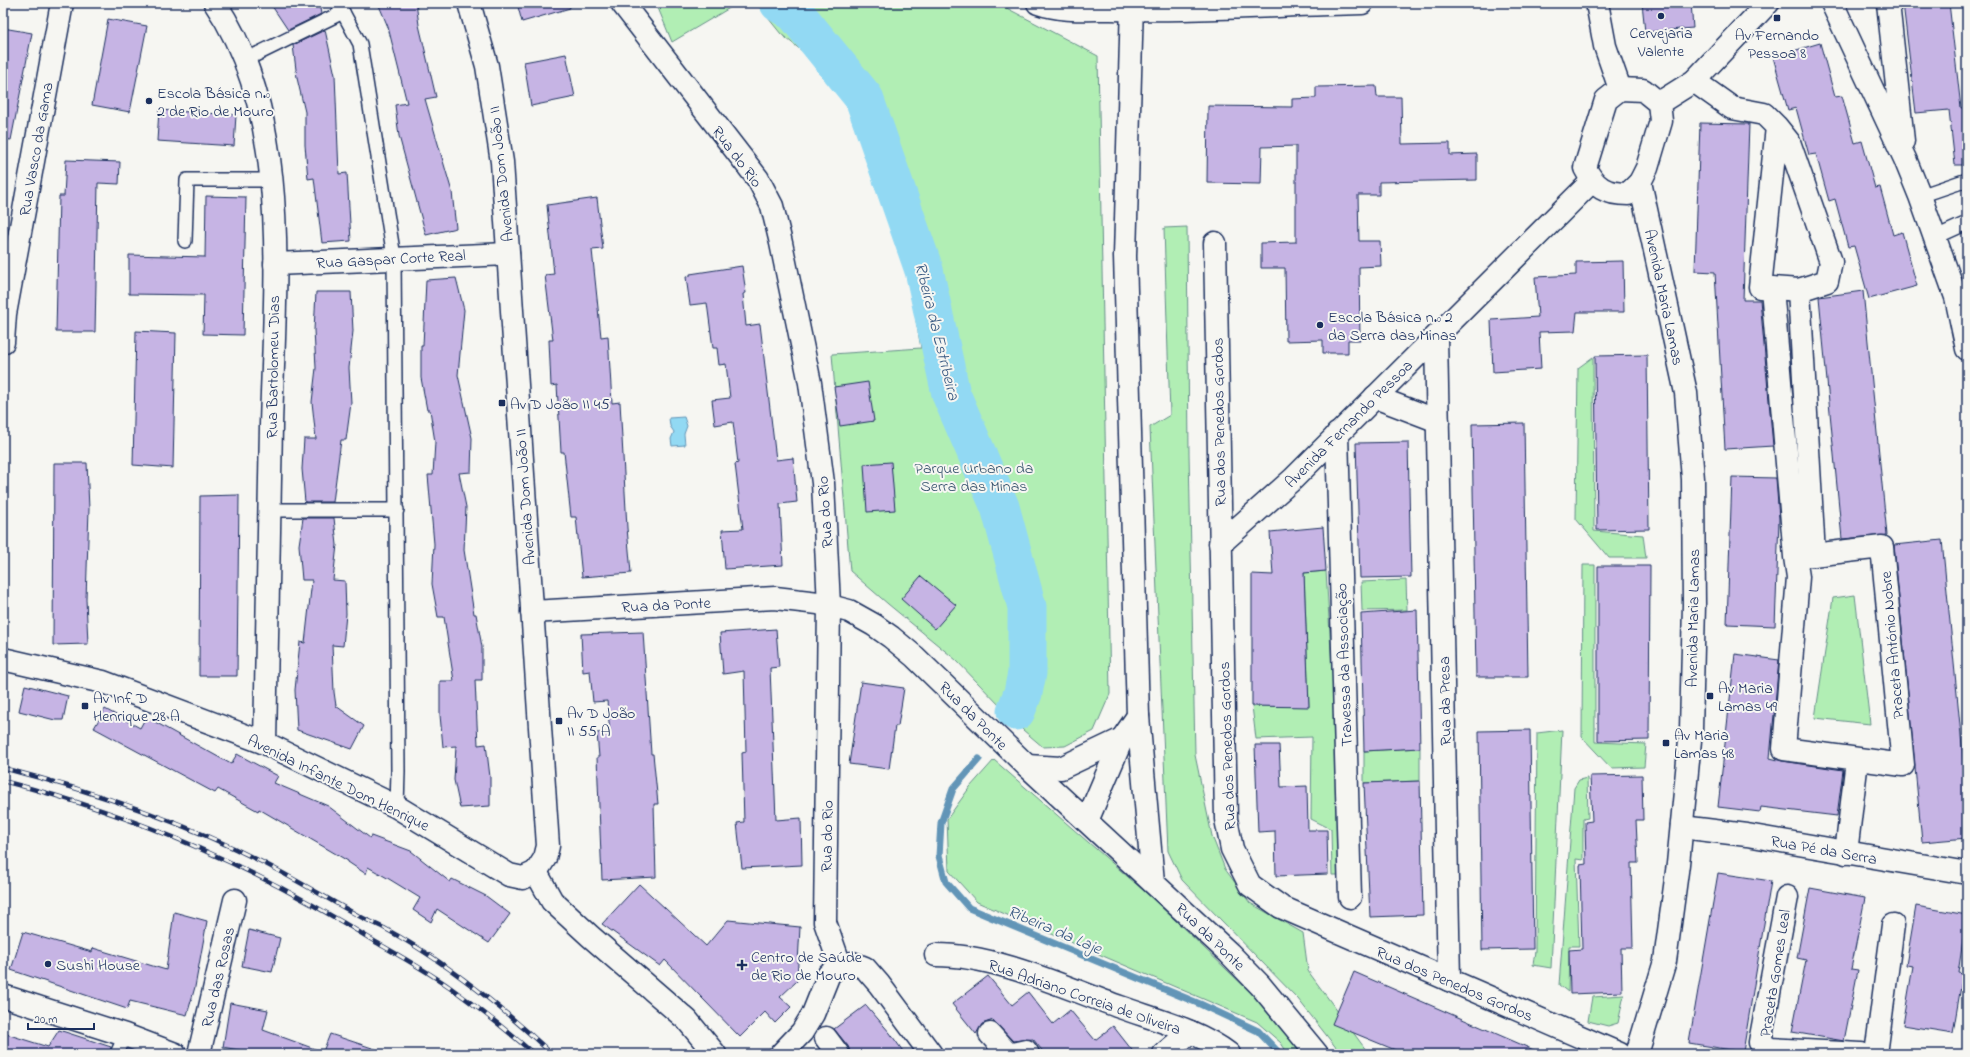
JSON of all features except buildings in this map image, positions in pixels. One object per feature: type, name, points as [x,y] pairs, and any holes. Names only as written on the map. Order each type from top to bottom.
[{"type":"street","name":"Rua Vasco da Gama","points":[[3,342],[11,231],[62,3]]},
{"type":"street","name":"Rua Bartolomeu Dias","points":[[216,3],[223,14],[245,60],[260,108],[273,180],[275,264],[265,743]]},
{"type":"street","name":"Avenida Dom João II","points":[[469,3],[487,66],[500,148],[548,846],[545,858],[536,872]]},
{"type":"street","name":"Rua do Rio","points":[[622,3],[758,179],[772,206],[781,243],[810,383],[823,484],[829,605],[825,922],[840,965]]},
{"type":"street","points":[[1038,3],[1046,6],[1078,9],[1132,6],[1362,3]]},
{"type":"street","points":[[1597,3],[1605,46],[1620,89]]},
{"type":"street","points":[[1659,103],[1694,81],[1768,3]]},
{"type":"street","points":[[1832,3],[1905,159],[1936,237],[1956,297],[1967,349]]},
{"type":"street","points":[[1888,3],[1905,159]]},
{"type":"street","points":[[1132,6],[1125,256],[1138,716],[1153,882]]},
{"type":"street","points":[[1694,81],[1732,108],[1764,114],[1777,127],[1789,142],[1831,262],[1828,281],[1799,290],[1760,287],[1777,127]]},
{"type":"street","points":[[1620,89],[1643,90],[1659,103],[1662,121],[1647,168],[1640,182],[1628,194],[1611,194],[1592,181],[1585,168],[1606,100],[1620,89]]},
{"type":"street","name":"Avenida Fernando Pessoa","points":[[1220,544],[1293,479],[1592,181]]},
{"type":"street","name":"Avenida Maria Lamas","points":[[1637,1054],[1665,961],[1682,827],[1691,730],[1694,604],[1693,479],[1686,393],[1640,182]]},
{"type":"street","name":"Rua dos Penedos Gordos","points":[[1215,243],[1226,820],[1232,849],[1250,885],[1281,908],[1620,1054]]},
{"type":"street","name":"Rua Gaspar Corte Real","points":[[275,264],[508,254]]},
{"type":"street","name":"Praceta António Nobre","points":[[1772,288],[1804,556]]},
{"type":"street","name":"Praceta António Nobre","points":[[1799,290],[1804,556],[1798,577],[1784,749],[1903,765],[1882,547],[1804,556]]},
{"type":"street","name":"Rua da Presa","points":[[1436,337],[1449,980]]},
{"type":"street","points":[[1375,397],[1438,421]]},
{"type":"street","name":"Travessa da Associação","points":[[1337,434],[1350,897]]},
{"type":"street","name":"Rua da Ponte","points":[[532,612],[776,598],[796,599],[829,605],[849,611],[874,625],[915,657],[1026,766],[1153,882],[1260,984],[1317,1054]]},
{"type":"street","name":"Avenida Infante Dom Henrique","points":[[3,659],[103,682],[265,743],[397,807],[509,875],[523,878],[536,872]]},
{"type":"street","points":[[1086,821],[1122,739],[1138,716]]},
{"type":"street","points":[[1026,766],[1061,768],[1122,739]]},
{"type":"street","points":[[1846,852],[1857,760]]},
{"type":"street","name":"Rua Pé da Serra","points":[[1682,827],[1747,835],[1967,873]]},
{"type":"street","points":[[536,872],[552,901],[687,1020],[714,1054]]},
{"type":"street","name":"Praceta Gomes Leal","points":[[1786,898],[1760,1042],[1770,1049],[1861,1054]]},
{"type":"street","name":"Rua das Rosas","points":[[199,1054],[235,900]]},
{"type":"street","points":[[1876,1054],[1893,925]]},
{"type":"street","name":"Rua Adriano Correia de Oliveira","points":[[936,956],[958,955],[1007,967],[1190,1032],[1221,1048],[1229,1054]]},
{"type":"street","points":[[782,1054],[806,1026],[813,1014],[825,980],[834,968],[840,965],[852,963],[865,968],[879,984],[931,1054]]},
{"type":"street","points":[[3,996],[121,1045],[175,1054]]},
{"type":"street","points":[[1164,1054],[1190,1032]]},
{"type":"street","points":[[990,1034],[1008,1054]]},
{"type":"street","points":[[1012,1054],[1026,1051],[1028,1054]]},
{"type":"lane","points":[[245,60],[341,8],[360,44],[394,258],[397,807]]},
{"type":"lane","points":[[185,241],[187,180],[273,180]]},
{"type":"lane","points":[[1920,196],[1967,180]]},
{"type":"lane","points":[[1936,237],[1967,223]]},
{"type":"lane","points":[[271,510],[396,510]]},
{"type":"green space","points":[[656,3],[738,3],[672,42]]},
{"type":"green space","name":"Parque Urbano da Serra das Minas","points":[[756,3],[997,3],[1098,56],[1110,694],[1094,731],[1065,746],[1043,747],[1023,730],[956,660],[850,571],[832,354],[921,348],[896,212],[849,89],[781,34]]},
{"type":"green space","points":[[1187,227],[1189,453],[1195,755],[1212,836],[1225,869],[1250,903],[1303,933],[1308,971],[1369,1054],[1341,1054],[1298,999],[1182,880],[1168,851],[1150,427],[1170,415],[1164,228]]},
{"type":"green space","points":[[1593,357],[1594,531],[1643,535],[1646,558],[1609,558],[1576,519],[1578,368]]},
{"type":"green space","points":[[1583,565],[1595,565],[1595,742],[1646,744],[1644,767],[1611,768],[1582,737]]},
{"type":"green space","points":[[1326,571],[1345,875],[1332,875],[1331,829],[1311,819],[1312,737],[1256,739],[1252,706],[1309,706],[1304,573]]},
{"type":"green space","points":[[1406,580],[1407,610],[1362,611],[1361,582]]},
{"type":"green space","points":[[1855,595],[1870,724],[1815,718],[1833,598]]},
{"type":"green space","points":[[1562,730],[1551,968],[1533,965],[1535,951],[1537,733]]},
{"type":"green space","points":[[1420,748],[1420,781],[1364,783],[1364,751]]},
{"type":"green space","points":[[994,760],[1151,897],[1275,1016],[1301,1054],[1288,1054],[1281,1043],[1257,1022],[977,902],[949,871],[947,819],[970,787]]},
{"type":"green space","points":[[1587,778],[1588,818],[1583,819],[1583,860],[1576,859],[1579,946],[1569,946],[1568,992],[1559,985],[1574,788],[1579,780]]},
{"type":"green space","points":[[1624,995],[1618,1023],[1608,1026],[1588,1021],[1592,997]]},
{"type":"water","points":[[684,417],[687,426],[684,434],[685,445],[672,446],[671,439],[674,432],[670,426],[669,418]]},
{"type":"waterway","name":"Ribeira da Estribeira","points":[[779,3],[795,13],[864,98],[924,270],[951,394],[1000,507],[1027,607],[1027,673],[1023,693],[1016,711]]},
{"type":"waterway","name":"Ribeira da Laje","points":[[979,759],[953,789],[941,823],[939,856],[946,882],[969,908],[1200,1004],[1258,1031],[1280,1054]]},
{"type":"railway","points":[[3,768],[69,786],[135,808],[199,833],[262,862],[359,916],[384,928],[429,955],[493,1002],[552,1054]]},
{"type":"railway","points":[[3,781],[102,810],[149,827],[195,846],[285,890],[329,914],[442,982],[494,1020],[534,1054]]},
{"type":"place","name":"Cervejaria Valente","points":[[1661,16]]},
{"type":"place","name":"Av Fernando Pessoa 8","points":[[1777,18]]},
{"type":"place","name":"Escola Básica n.º 2 de Rio de Mouro","points":[[149,101]]},
{"type":"place","name":"Escola Básica n.º 2 da Serra das Minas","points":[[1320,325]]},
{"type":"place","name":"Av D João II 45","points":[[502,403]]},
{"type":"place","name":"Av Maria Lamas 49","points":[[1710,696]]},
{"type":"place","name":"Av Inf D Henrique 28 A","points":[[85,706]]},
{"type":"place","name":"Av D João II 55 A","points":[[559,721]]},
{"type":"place","name":"Av Maria Lamas 48","points":[[1666,743]]},
{"type":"place","name":"Sushi House","points":[[48,964]]},
{"type":"place","name":"Centro de Saúde de Rio de Mouro","points":[[742,965]]}]
